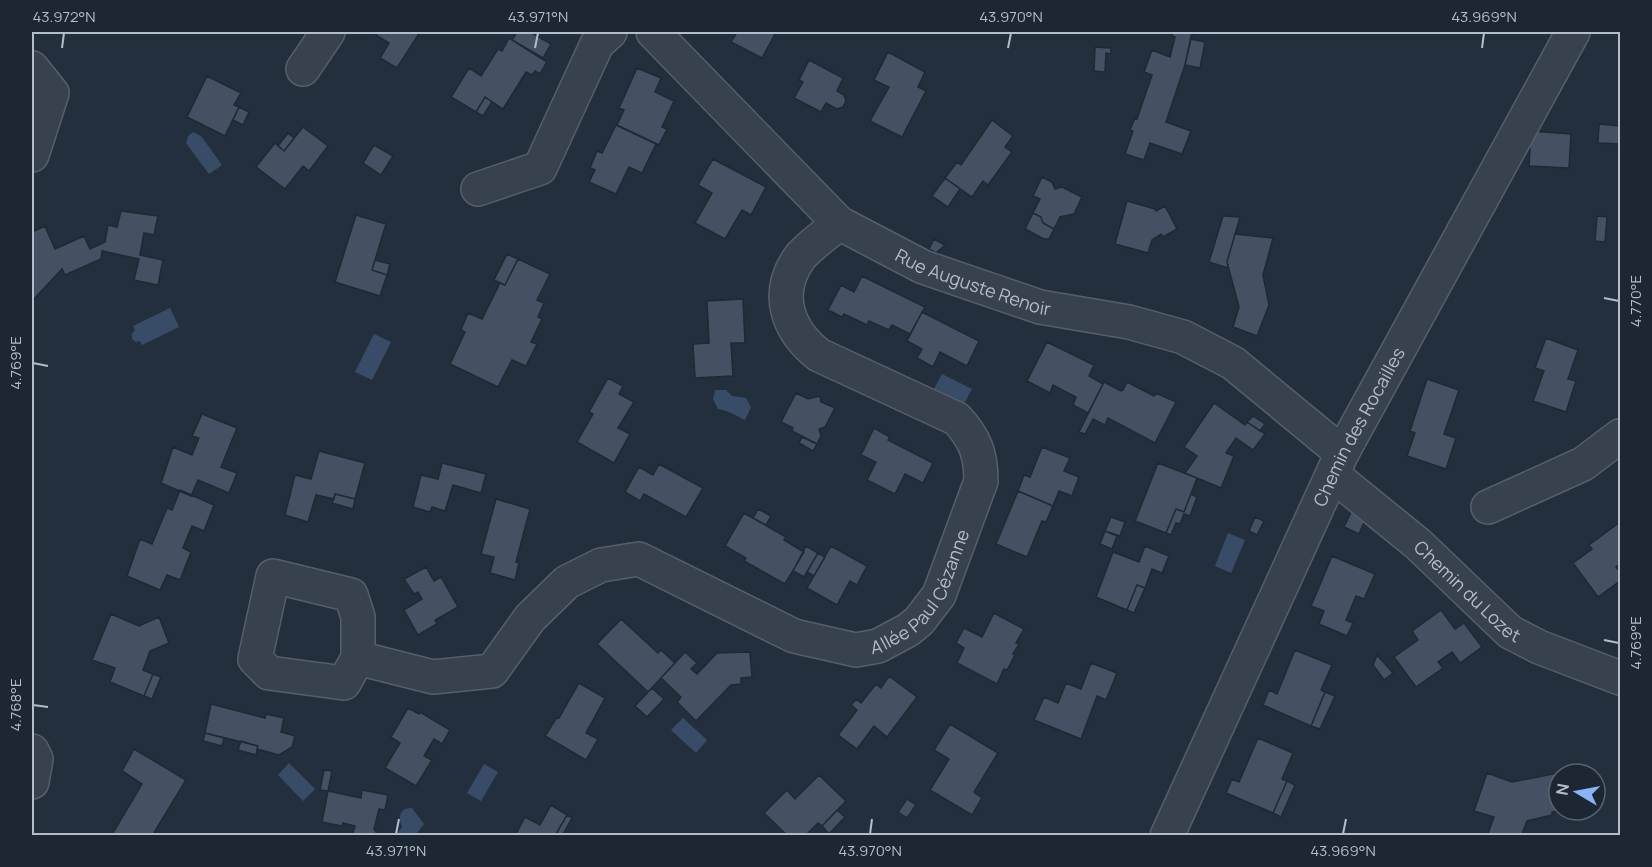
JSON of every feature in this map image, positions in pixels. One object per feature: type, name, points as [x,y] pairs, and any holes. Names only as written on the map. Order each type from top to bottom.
[{"type":"street","points":[[303,69],[328,32]]},
{"type":"street","points":[[478,189],[540,168],[597,44],[610,32]]},
{"type":"street","name":"Rue Auguste Renoir","points":[[653,32],[839,223],[923,267],[1040,307],[1129,322],[1183,337],[1233,363],[1338,464]]},
{"type":"street","name":"Chemin des Rocailles","points":[[1167,836],[1338,464],[1573,32]]},
{"type":"street","points":[[32,68],[52,93],[32,155]]},
{"type":"street","name":"Allée Paul Cézanne","points":[[358,658],[433,677],[492,671],[530,618],[567,582],[601,565],[639,560],[794,636],[856,650],[878,646],[902,634],[919,621],[939,595],[981,481],[981,464],[971,435],[957,419],[819,355],[805,344],[795,331],[788,315],[786,301],[789,277],[801,256],[839,223]]},
{"type":"street","points":[[1488,507],[1583,464],[1620,436]]},
{"type":"street","name":"Chemin du Lozet","points":[[1338,464],[1510,632],[1539,647],[1620,678]]},
{"type":"street","points":[[32,751],[36,759],[32,782]]},
{"type":"water","points":[[193,132],[201,136],[222,165],[209,174],[186,143],[188,136]]},
{"type":"water","points":[[170,308],[179,327],[142,345],[140,341],[136,342],[132,339],[135,330],[133,326]]},
{"type":"water","points":[[374,334],[391,342],[372,380],[355,372]]},
{"type":"water","points":[[942,374],[972,389],[964,404],[934,389]]},
{"type":"water","points":[[715,390],[726,390],[732,396],[746,398],[751,407],[745,420],[718,409],[713,399]]},
{"type":"water","points":[[1228,533],[1245,540],[1231,573],[1215,566]]},
{"type":"water","points":[[683,718],[707,740],[696,753],[671,730]]},
{"type":"water","points":[[289,763],[315,789],[303,801],[278,775]]},
{"type":"water","points":[[484,764],[498,772],[481,801],[467,793]]},
{"type":"water","points":[[412,808],[424,824],[417,833],[418,835],[396,835],[402,827],[400,820],[402,811]]},
{"type":"building","points":[[378,32],[420,32],[397,68],[380,58],[389,43],[376,35]]},
{"type":"building","points":[[517,32],[530,32],[551,44],[543,58],[512,40]]},
{"type":"building","points":[[737,32],[776,32],[762,58],[731,42]]},
{"type":"building","points":[[1173,32],[1192,32],[1185,65],[1166,122],[1191,131],[1182,154],[1150,143],[1144,160],[1125,154],[1133,131],[1130,130],[1135,118],[1137,119],[1152,75],[1144,72],[1152,50],[1170,57],[1175,37],[1172,36]]},
{"type":"building","points":[[509,38],[547,62],[540,74],[535,71],[532,75],[526,72],[503,109],[485,97],[476,112],[451,97],[469,68],[481,76],[498,49],[502,51]]},
{"type":"building","points":[[1191,39],[1205,42],[1200,68],[1185,65]]},
{"type":"building","points":[[1095,47],[1111,48],[1111,54],[1106,53],[1105,72],[1094,71]]},
{"type":"building","points":[[888,52],[925,72],[918,87],[926,91],[902,137],[870,121],[889,87],[874,80]]},
{"type":"building","points":[[809,60],[843,78],[837,91],[844,95],[846,101],[843,107],[837,109],[826,103],[821,112],[794,98],[803,82],[799,80]]},
{"type":"building","points":[[637,68],[661,78],[655,92],[674,101],[662,127],[667,129],[659,145],[617,125],[624,110],[619,108]]},
{"type":"building","points":[[207,76],[241,93],[234,105],[239,107],[225,136],[187,117]]},
{"type":"building","points":[[485,97],[492,102],[483,116],[476,112]]},
{"type":"building","points":[[239,107],[249,112],[243,125],[233,120]]},
{"type":"building","points":[[992,120],[1013,136],[1005,147],[1012,152],[988,185],[983,181],[972,197],[945,178],[957,162],[961,165]]},
{"type":"building","points":[[1599,124],[1620,126],[1620,144],[1598,143]]},
{"type":"building","points":[[616,125],[656,144],[642,173],[629,167],[616,194],[589,182],[595,170],[590,168],[597,151],[602,153]]},
{"type":"building","points":[[303,127],[328,146],[309,171],[303,166],[285,189],[256,167],[275,143],[284,151]]},
{"type":"building","points":[[1530,131],[1571,134],[1569,168],[1529,166],[1530,148],[1526,148]]},
{"type":"building","points":[[288,133],[294,138],[284,151],[278,146]]},
{"type":"building","points":[[374,145],[393,156],[381,175],[363,163]]},
{"type":"building","points":[[713,159],[766,187],[751,215],[742,210],[725,239],[695,223],[712,193],[698,185]]},
{"type":"building","points":[[1042,177],[1052,182],[1055,189],[1062,187],[1082,197],[1074,214],[1060,217],[1054,229],[1043,223],[1041,217],[1033,213],[1040,199],[1033,196]]},
{"type":"building","points":[[945,178],[960,189],[948,207],[932,196]]},
{"type":"building","points":[[1127,201],[1156,211],[1165,206],[1177,229],[1163,237],[1161,234],[1152,240],[1148,253],[1115,244]]},
{"type":"building","points":[[121,211],[158,216],[154,235],[144,233],[140,255],[163,260],[158,285],[134,280],[139,259],[102,251],[101,259],[65,275],[62,269],[33,300],[32,232],[45,226],[55,249],[84,236],[90,249],[105,242],[108,225],[117,227]]},
{"type":"building","points":[[1033,213],[1041,217],[1043,223],[1054,229],[1049,239],[1044,239],[1025,229]]},
{"type":"building","points":[[356,215],[386,224],[372,270],[387,275],[380,296],[335,282]]},
{"type":"building","points":[[1223,216],[1240,217],[1227,262],[1228,268],[1209,262]]},
{"type":"building","points":[[1597,216],[1607,217],[1605,242],[1595,241]]},
{"type":"building","points":[[1235,234],[1273,238],[1263,275],[1269,305],[1257,336],[1233,327],[1239,307],[1227,262]]},
{"type":"building","points":[[934,239],[945,245],[936,253],[929,249]]},
{"type":"building","points":[[507,254],[518,259],[505,285],[494,280]]},
{"type":"building","points":[[518,259],[550,274],[537,300],[544,303],[538,317],[542,319],[531,342],[537,344],[526,366],[512,360],[498,387],[450,364],[465,332],[461,330],[468,313],[482,319],[500,283],[505,285]]},
{"type":"building","points":[[375,260],[390,264],[387,275],[372,270]]},
{"type":"building","points":[[862,276],[925,307],[910,334],[892,325],[889,330],[869,321],[867,325],[844,314],[842,317],[828,310],[841,285],[854,292]]},
{"type":"building","points":[[743,299],[745,343],[731,343],[733,376],[695,378],[693,344],[709,343],[707,301]]},
{"type":"building","points":[[922,312],[979,341],[967,366],[940,352],[933,367],[917,358],[922,349],[907,341]]},
{"type":"building","points":[[1546,338],[1578,350],[1568,379],[1576,381],[1566,412],[1533,401],[1544,371],[1535,368]]},
{"type":"building","points":[[1047,342],[1094,365],[1089,376],[1103,384],[1088,413],[1073,405],[1076,397],[1053,385],[1050,393],[1027,381]]},
{"type":"building","points":[[608,378],[623,386],[619,394],[634,402],[618,428],[630,434],[614,463],[577,442],[593,414],[589,412]]},
{"type":"building","points":[[1427,379],[1459,390],[1444,434],[1456,438],[1446,469],[1407,456],[1415,433],[1410,431]]},
{"type":"building","points":[[1104,382],[1121,391],[1127,382],[1154,396],[1156,393],[1176,402],[1155,443],[1108,418],[1105,425],[1093,419],[1085,434],[1079,432]]},
{"type":"building","points":[[796,393],[808,399],[820,396],[821,402],[835,408],[825,427],[819,429],[821,436],[817,444],[792,431],[793,428],[781,422]]},
{"type":"building","points":[[1214,403],[1245,425],[1247,422],[1265,434],[1253,450],[1236,438],[1226,453],[1234,456],[1221,488],[1185,473],[1197,456],[1184,447]]},
{"type":"building","points":[[202,414],[237,428],[221,467],[237,473],[229,493],[198,480],[191,496],[161,483],[173,447],[192,455],[199,438],[192,436]]},
{"type":"building","points":[[1253,416],[1265,424],[1260,431],[1247,422]]},
{"type":"building","points":[[874,428],[890,437],[888,440],[933,463],[923,483],[905,474],[895,494],[867,480],[876,462],[861,455]]},
{"type":"building","points":[[802,437],[817,444],[813,451],[799,443]]},
{"type":"building","points":[[1042,447],[1070,458],[1064,471],[1079,477],[1072,496],[1059,491],[1053,506],[1018,491],[1024,475],[1030,477]]},
{"type":"building","points":[[319,451],[365,463],[355,499],[335,494],[334,499],[316,495],[308,522],[285,515],[295,475],[311,479]]},
{"type":"building","points":[[442,463],[486,474],[481,493],[453,485],[445,511],[432,507],[430,512],[413,507],[421,475],[438,479]]},
{"type":"building","points":[[1158,463],[1197,478],[1184,512],[1176,509],[1166,533],[1135,521]]},
{"type":"building","points":[[659,464],[703,488],[686,517],[644,494],[640,501],[625,492],[639,467],[653,475]]},
{"type":"building","points":[[180,490],[214,505],[204,531],[192,526],[183,548],[191,552],[180,580],[167,575],[160,590],[127,576],[140,539],[152,544],[167,508],[172,510]]},
{"type":"building","points":[[1018,491],[1053,506],[1046,522],[1042,521],[1027,557],[996,544]]},
{"type":"building","points":[[335,494],[355,499],[353,509],[332,503]]},
{"type":"building","points":[[1191,494],[1197,497],[1190,516],[1184,514],[1180,524],[1176,523],[1171,535],[1166,533],[1176,509],[1184,512]]},
{"type":"building","points":[[496,499],[530,509],[516,562],[519,563],[515,580],[490,573],[494,557],[481,554]]},
{"type":"building","points":[[758,509],[771,516],[766,525],[753,518]]},
{"type":"building","points":[[1351,512],[1366,518],[1359,534],[1344,527]]},
{"type":"building","points":[[744,513],[786,537],[784,540],[804,552],[785,584],[744,561],[746,558],[725,546]]},
{"type":"building","points":[[1111,517],[1125,522],[1120,536],[1105,531]]},
{"type":"building","points":[[1255,517],[1264,521],[1257,535],[1249,531]]},
{"type":"building","points":[[1620,522],[1620,564],[1616,567],[1620,572],[1620,581],[1598,597],[1573,563],[1592,549],[1589,545]]},
{"type":"building","points":[[1105,531],[1117,536],[1112,549],[1100,544]]},
{"type":"building","points":[[806,546],[818,553],[804,577],[793,571]]},
{"type":"building","points":[[831,546],[867,566],[857,585],[850,581],[837,605],[807,588]]},
{"type":"building","points":[[1145,546],[1169,556],[1162,573],[1152,569],[1145,588],[1137,585],[1127,610],[1096,597],[1113,552],[1139,562]]},
{"type":"building","points":[[818,553],[825,557],[814,576],[807,572]]},
{"type":"building","points":[[1332,556],[1375,574],[1364,599],[1356,596],[1346,620],[1353,623],[1347,636],[1319,624],[1324,611],[1311,606]]},
{"type":"building","points":[[426,567],[434,581],[441,577],[458,607],[435,620],[437,624],[418,635],[404,610],[422,599],[418,592],[414,594],[404,579]]},
{"type":"building","points":[[1137,585],[1145,588],[1134,613],[1127,610]]},
{"type":"building","points":[[1441,610],[1455,629],[1464,623],[1482,647],[1460,663],[1452,652],[1438,662],[1443,668],[1416,687],[1394,657],[1418,640],[1412,631]]},
{"type":"building","points":[[994,613],[1024,629],[1016,643],[1019,644],[1013,654],[1015,655],[1007,670],[1004,669],[997,684],[957,663],[964,648],[956,643],[964,628],[982,637]]},
{"type":"building","points":[[111,614],[139,626],[159,617],[169,643],[150,651],[143,670],[153,674],[144,696],[110,682],[115,668],[92,660]]},
{"type":"building","points":[[621,619],[658,653],[661,650],[675,663],[648,692],[597,644]]},
{"type":"building","points":[[1295,650],[1332,665],[1321,690],[1325,692],[1311,726],[1263,705],[1269,690],[1277,694]]},
{"type":"building","points":[[685,652],[697,663],[691,669],[697,674],[717,653],[750,652],[752,677],[741,678],[741,684],[731,685],[696,721],[677,702],[681,697],[661,678]]},
{"type":"building","points":[[1377,655],[1393,673],[1384,680],[1373,665]]},
{"type":"building","points":[[1091,663],[1117,673],[1106,700],[1097,696],[1081,739],[1034,720],[1044,697],[1058,703],[1066,683],[1081,689]]},
{"type":"building","points":[[153,674],[161,677],[152,699],[144,696]]},
{"type":"building","points":[[889,676],[917,697],[887,737],[874,726],[857,749],[838,735],[857,710],[851,705],[856,699],[861,703],[876,684],[881,688]]},
{"type":"building","points":[[579,683],[605,698],[586,733],[598,739],[586,760],[545,736],[557,717],[559,718]]},
{"type":"building","points":[[652,688],[664,699],[647,717],[635,706]]},
{"type":"building","points":[[1325,692],[1335,696],[1320,729],[1311,726]]},
{"type":"building","points":[[211,704],[265,718],[266,714],[284,718],[281,732],[295,736],[292,747],[279,755],[257,749],[258,746],[205,733]]},
{"type":"building","points":[[408,708],[419,714],[420,712],[450,730],[442,744],[434,739],[424,756],[432,760],[416,786],[385,768],[400,743],[391,737]]},
{"type":"building","points":[[950,724],[998,753],[974,792],[982,798],[972,815],[930,790],[949,759],[934,750]]},
{"type":"building","points":[[205,733],[224,738],[222,746],[203,741]]},
{"type":"building","points":[[1258,738],[1293,753],[1282,779],[1287,781],[1273,813],[1226,793],[1232,779],[1239,782]]},
{"type":"building","points":[[241,741],[258,746],[256,755],[238,750]]},
{"type":"building","points":[[134,749],[186,780],[152,836],[111,836],[142,784],[122,771]]},
{"type":"building","points":[[324,770],[332,771],[328,791],[320,790]]},
{"type":"building","points":[[1487,773],[1512,782],[1547,775],[1547,816],[1527,821],[1519,836],[1487,836],[1494,817],[1474,811]]},
{"type":"building","points":[[819,775],[846,801],[822,826],[818,823],[805,836],[788,836],[764,813],[787,790],[795,799]]},
{"type":"building","points":[[1287,781],[1295,785],[1281,817],[1273,813]]},
{"type":"building","points":[[362,790],[388,795],[385,810],[379,809],[374,829],[379,836],[352,836],[355,826],[322,822],[328,791],[361,798]]},
{"type":"building","points":[[907,799],[916,805],[907,818],[898,812]]},
{"type":"building","points":[[551,805],[567,815],[556,834],[558,836],[515,836],[525,817],[540,825]]},
{"type":"building","points":[[837,810],[845,817],[829,834],[822,826]]},
{"type":"building","points":[[567,815],[572,818],[562,836],[558,836],[556,834]]}]
